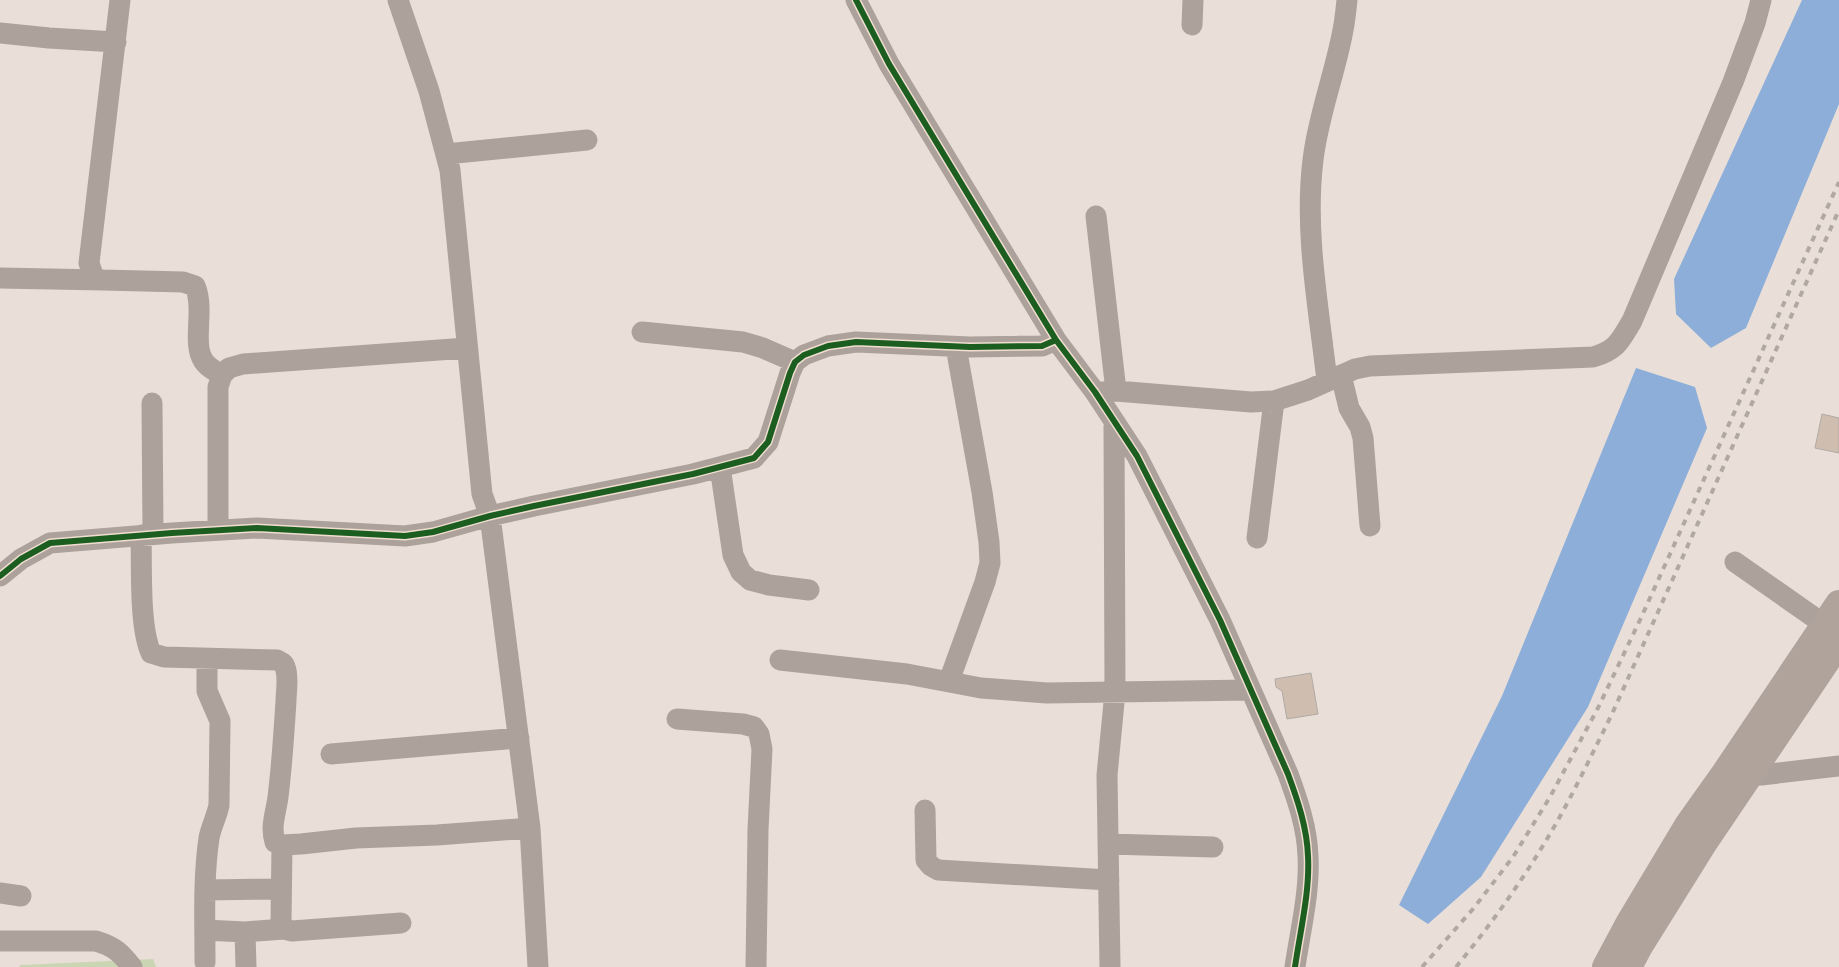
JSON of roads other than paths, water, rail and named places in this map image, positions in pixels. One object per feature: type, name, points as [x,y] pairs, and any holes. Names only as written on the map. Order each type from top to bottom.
[{"type":"main road","points":[[1628,967],[1644,937],[1702,845],[1741,769],[1834,624]]},
{"type":"main road","points":[[1606,967],[1629,924],[1689,824],[1741,769]]},
{"type":"street","points":[[103,280],[94,278],[89,264],[120,0]]},
{"type":"street","points":[[398,0],[429,91],[450,170],[482,494],[490,516],[530,828],[538,967]]},
{"type":"street","points":[[856,0],[889,64],[1056,340],[1106,392],[1251,402],[1274,401],[1308,390],[1355,369],[1383,364],[1593,357],[1608,352],[1619,342],[1632,321],[1733,82],[1755,23],[1761,0]]},
{"type":"street","points":[[1192,26],[1193,0]]},
{"type":"street","points":[[1346,0],[1344,29],[1316,141],[1310,186],[1312,248],[1334,378],[1360,427],[1363,438],[1370,526]]},
{"type":"street","points":[[0,33],[116,42]]},
{"type":"street","points":[[446,154],[587,140]]},
{"type":"street","points":[[1096,216],[1106,392],[1114,423],[1115,692],[1107,775],[1110,967]]},
{"type":"street","points":[[0,278],[183,282],[195,286],[198,293],[199,307],[199,352],[204,362],[222,375]]},
{"type":"street","points":[[642,332],[743,342],[763,348],[795,362]]},
{"type":"street","points":[[0,576],[21,559],[50,543],[257,528],[405,536],[433,532],[490,516],[754,458],[768,442],[795,362],[804,355],[828,346],[856,342],[956,346],[1042,346],[1056,340]]},
{"type":"street","points":[[949,682],[986,582],[990,563],[982,492],[956,346]]},
{"type":"street","points":[[218,530],[218,387],[222,375],[229,368],[242,364],[467,348]]},
{"type":"street","points":[[1257,538],[1274,401]]},
{"type":"street","points":[[152,403],[144,622],[148,646],[151,653],[164,657],[277,660],[283,663],[286,668],[287,684],[278,799],[272,832],[275,842],[282,845],[356,838],[437,835],[530,828]]},
{"type":"street","points":[[1114,423],[1138,456],[1220,620],[1297,798],[1305,830],[1308,858],[1307,886],[1295,967]]},
{"type":"street","points":[[720,466],[734,555],[741,572],[750,580],[769,585],[809,590]]},
{"type":"street","points":[[1735,562],[1834,624]]},
{"type":"street","points":[[205,962],[205,890],[210,837],[219,805],[220,721],[207,691],[206,659]]},
{"type":"street","points":[[780,660],[907,674],[981,688],[1038,693],[1250,690]]},
{"type":"street","points":[[677,719],[742,724],[754,727],[759,734],[762,749],[758,830],[756,967]]},
{"type":"street","points":[[331,754],[518,738]]},
{"type":"street","points":[[1741,769],[1761,776],[1839,766]]},
{"type":"street","points":[[925,810],[926,860],[938,870],[1109,880]]},
{"type":"street","points":[[1108,844],[1213,847]]},
{"type":"street","points":[[282,845],[281,923],[284,929]]},
{"type":"street","points":[[205,890],[281,889]]},
{"type":"street","points":[[0,893],[21,896]]},
{"type":"street","points":[[205,930],[245,932],[284,929],[292,931],[401,923]]},
{"type":"street","points":[[245,932],[246,967]]},
{"type":"street","points":[[0,941],[96,941],[110,945],[121,952],[132,967]]},
{"type":"water","points":[[1802,0],[1839,0],[1839,104],[1746,328],[1711,348],[1676,314],[1674,279]]},
{"type":"water","points":[[1636,368],[1695,387],[1707,428],[1588,707],[1481,877],[1428,924],[1399,905],[1502,696]]},
{"type":"railway","points":[[1422,967],[1473,909],[1513,857],[1550,797],[1598,708],[1640,620],[1839,182]]},
{"type":"railway","points":[[1456,967],[1492,921],[1526,872],[1556,824],[1581,777],[1612,714],[1839,210]]}]
